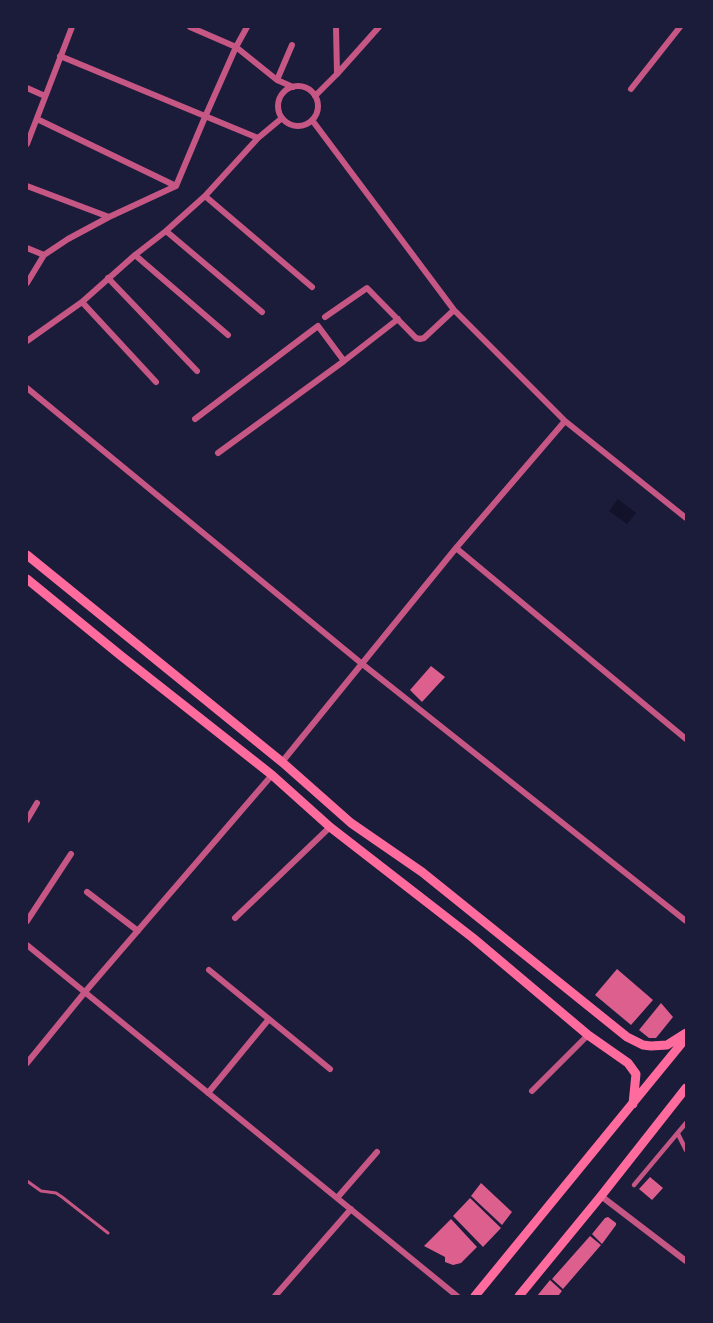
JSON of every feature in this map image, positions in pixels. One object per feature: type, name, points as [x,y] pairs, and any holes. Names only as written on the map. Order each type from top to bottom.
[{"type":"main road","points":[[27,555],[282,762],[351,823],[422,872],[627,1038],[651,1046],[667,1044],[686,1032]]},
{"type":"main road","points":[[27,579],[272,775],[330,827],[473,938],[588,1035],[628,1063],[636,1074],[633,1104]]},
{"type":"main road","points":[[272,775],[282,762]]},
{"type":"main road","points":[[475,1296],[686,1038]]},
{"type":"main road","points":[[519,1296],[602,1196],[686,1088]]},
{"type":"street","points":[[27,144],[72,27]]},
{"type":"street","points":[[190,27],[236,47],[277,80],[293,87]]},
{"type":"street","points":[[27,283],[44,255],[68,239],[176,186],[236,47],[248,27]]},
{"type":"street","points":[[336,27],[338,74]]},
{"type":"street","points":[[315,96],[338,74],[379,27]]},
{"type":"street","points":[[631,89],[680,27]]},
{"type":"street","points":[[277,80],[292,45]]},
{"type":"street","points":[[60,56],[258,138]]},
{"type":"street","points":[[299,86],[315,96],[318,109],[312,120],[306,124],[293,125],[282,118],[278,106],[282,94],[299,86]]},
{"type":"street","points":[[27,88],[45,96]]},
{"type":"street","points":[[27,341],[82,302],[166,231],[205,196],[258,138],[282,118]]},
{"type":"street","points":[[37,119],[176,186]]},
{"type":"street","points":[[312,120],[454,310],[565,421],[686,518]]},
{"type":"street","points":[[27,186],[109,217]]},
{"type":"street","points":[[205,196],[312,287]]},
{"type":"street","points":[[166,231],[262,312]]},
{"type":"street","points":[[27,248],[44,255]]},
{"type":"street","points":[[135,255],[228,335]]},
{"type":"street","points":[[108,278],[197,371]]},
{"type":"street","points":[[325,317],[367,288],[416,338],[420,339],[424,338],[454,310]]},
{"type":"street","points":[[82,302],[156,382]]},
{"type":"street","points":[[218,453],[398,319]]},
{"type":"street","points":[[195,419],[318,326],[344,361]]},
{"type":"street","points":[[27,388],[361,663],[686,921]]},
{"type":"street","points":[[282,762],[456,548],[565,421]]},
{"type":"street","points":[[456,548],[686,739]]},
{"type":"street","points":[[27,1063],[85,992],[272,775]]},
{"type":"street","points":[[27,820],[38,803]]},
{"type":"street","points":[[235,918],[330,827]]},
{"type":"street","points":[[27,921],[71,854]]},
{"type":"street","points":[[87,892],[138,931]]},
{"type":"street","points":[[27,945],[457,1296]]},
{"type":"street","points":[[209,970],[330,1069]]},
{"type":"street","points":[[208,1093],[269,1019]]},
{"type":"street","points":[[532,1090],[588,1035]]},
{"type":"street","points":[[634,1185],[686,1123]]},
{"type":"street","points":[[678,1134],[686,1134]]},
{"type":"street","points":[[678,1134],[686,1150]]},
{"type":"street","points":[[337,1198],[377,1152]]},
{"type":"street","points":[[602,1196],[686,1260]]},
{"type":"street","points":[[275,1296],[351,1209]]},
{"type":"lane","points":[[27,1181],[41,1191],[56,1193],[108,1233]]},
{"type":"shaded area","points":[[618,499],[636,513],[627,524],[609,511]]},
{"type":"building","points":[[431,666],[445,677],[422,702],[410,690]]},
{"type":"building","points":[[617,969],[653,1000],[631,1025],[595,995]]},
{"type":"building","points":[[661,1003],[673,1017],[656,1038],[649,1038],[639,1030]]},
{"type":"building","points":[[650,1177],[663,1188],[652,1200],[639,1189]]},
{"type":"building","points":[[481,1183],[512,1212],[502,1225],[471,1196]]},
{"type":"building","points":[[470,1198],[501,1228],[483,1247],[453,1216]]},
{"type":"building","points":[[608,1217],[616,1225],[602,1244],[592,1234]]},
{"type":"building","points":[[451,1219],[477,1247],[461,1263],[453,1265],[445,1262],[445,1257],[424,1246]]},
{"type":"building","points":[[590,1236],[601,1245],[563,1289],[552,1279]]},
{"type":"building","points":[[550,1280],[562,1291],[558,1296],[537,1296]]}]
